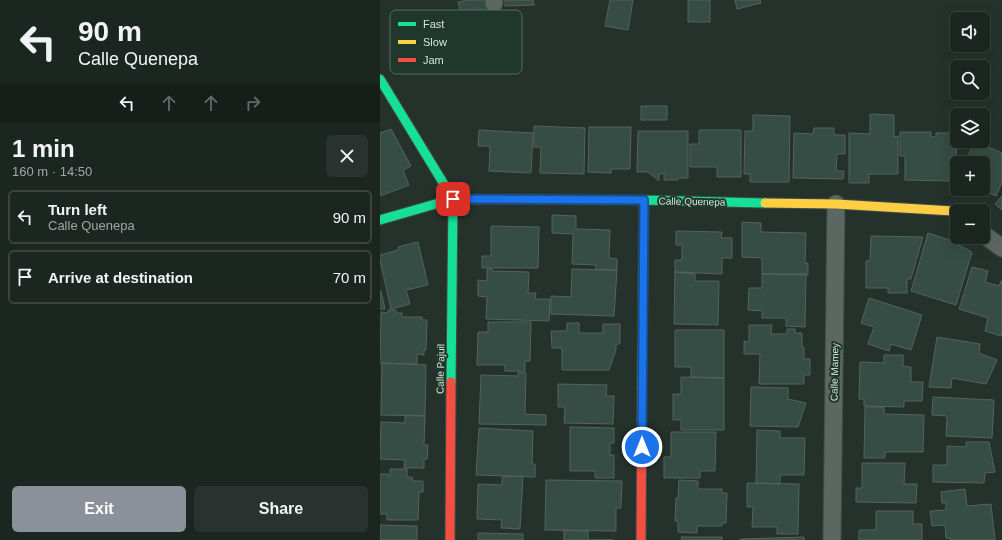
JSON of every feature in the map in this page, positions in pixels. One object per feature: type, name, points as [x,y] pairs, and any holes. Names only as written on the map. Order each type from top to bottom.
[{"type":"street","points":[[380,79],[453,199]]},
{"type":"street","name":"Calle Quenepa","points":[[380,220],[453,199],[644,200],[836,204],[950,211]]},
{"type":"street","name":"Calle Pajuil","points":[[450,540],[453,199]]},
{"type":"street","points":[[642,540],[644,200]]},
{"type":"street","name":"Calle Mamey","points":[[832,540],[836,204]]},
{"type":"street","points":[[990,239],[1002,248]]},
{"type":"building","points":[[467,0],[489,0],[492,10],[460,10],[458,2]]},
{"type":"building","points":[[505,0],[533,0],[534,5],[505,6]]},
{"type":"building","points":[[610,0],[633,0],[628,30],[605,26]]},
{"type":"building","points":[[688,0],[710,0],[710,22],[688,22]]},
{"type":"building","points":[[735,0],[760,0],[761,3],[737,9]]},
{"type":"building","points":[[641,106],[667,106],[667,120],[641,120]]},
{"type":"building","points":[[870,114],[894,115],[894,137],[898,136],[898,174],[869,174],[869,183],[849,183],[849,133],[870,134]]},
{"type":"building","points":[[753,115],[790,116],[789,182],[750,182],[750,174],[744,174],[745,131],[753,131]]},
{"type":"building","points":[[534,126],[585,128],[584,174],[540,173],[541,147],[534,147]]},
{"type":"building","points":[[589,127],[631,127],[630,169],[611,169],[611,173],[588,172]]},
{"type":"building","points":[[814,128],[834,128],[834,135],[845,135],[845,154],[837,154],[836,171],[844,171],[843,179],[793,178],[794,133],[813,134]]},
{"type":"building","points":[[391,129],[411,166],[403,170],[409,185],[380,196],[380,133]]},
{"type":"building","points":[[479,130],[533,133],[531,173],[489,171],[490,146],[478,146]]},
{"type":"building","points":[[699,130],[741,130],[741,177],[717,177],[717,167],[690,167],[690,144],[699,144]]},
{"type":"building","points":[[638,131],[688,131],[688,178],[664,180],[664,173],[659,174],[659,181],[648,172],[637,172]]},
{"type":"building","points":[[900,132],[931,132],[931,137],[936,137],[936,133],[950,133],[950,148],[956,148],[956,156],[950,156],[949,181],[905,180],[905,156],[900,156]]},
{"type":"building","points":[[972,148],[990,148],[1002,153],[1002,182],[996,196],[990,193],[990,156],[968,156]]},
{"type":"building","points":[[1002,196],[1002,210],[995,204]]},
{"type":"building","points":[[552,215],[576,216],[576,229],[610,230],[609,258],[617,259],[617,270],[596,270],[596,265],[572,264],[573,234],[552,233]]},
{"type":"building","points":[[742,222],[761,223],[761,232],[806,233],[805,263],[808,263],[808,275],[762,274],[762,258],[742,257]]},
{"type":"building","points":[[491,226],[539,227],[538,268],[482,268],[482,256],[491,256]]},
{"type":"building","points":[[676,231],[722,232],[721,238],[732,238],[732,258],[722,258],[722,274],[675,272],[675,260],[682,260],[682,245],[676,245]]},
{"type":"building","points":[[928,233],[949,240],[950,244],[957,244],[972,252],[956,305],[911,291]]},
{"type":"building","points":[[871,236],[923,237],[911,279],[907,279],[907,293],[888,293],[888,288],[866,288],[866,261],[870,260]]},
{"type":"building","points":[[418,242],[428,285],[406,290],[410,304],[391,309],[380,255],[398,250],[398,247]]},
{"type":"building","points":[[972,267],[988,271],[985,282],[999,286],[1002,281],[1001,336],[985,331],[988,318],[959,309]]},
{"type":"building","points":[[487,269],[492,269],[492,271],[529,272],[528,293],[536,293],[535,299],[550,299],[549,321],[486,319],[487,297],[478,296],[478,280],[487,281]]},
{"type":"building","points":[[572,269],[617,270],[614,316],[551,314],[551,296],[571,297]]},
{"type":"building","points":[[675,272],[695,274],[695,281],[719,281],[718,325],[674,324]]},
{"type":"building","points":[[762,274],[806,274],[805,327],[786,326],[786,318],[762,318],[762,311],[748,310],[749,288],[762,288]]},
{"type":"building","points":[[381,291],[385,309],[380,309]]},
{"type":"building","points":[[869,298],[922,315],[911,350],[891,344],[889,351],[868,344],[874,327],[861,323]]},
{"type":"building","points":[[388,310],[396,310],[396,313],[402,313],[402,317],[422,317],[422,320],[427,320],[426,350],[424,350],[424,355],[417,354],[417,364],[380,363],[381,312],[388,313]]},
{"type":"building","points":[[488,322],[531,322],[530,361],[525,361],[525,371],[505,371],[505,365],[477,365],[478,332],[488,332]]},
{"type":"building","points":[[567,323],[579,323],[579,333],[603,333],[603,324],[620,324],[620,344],[616,344],[616,350],[609,370],[562,370],[562,348],[552,348],[551,331],[567,331]]},
{"type":"building","points":[[749,325],[772,325],[771,334],[787,334],[787,329],[795,329],[795,333],[802,333],[804,359],[810,359],[810,375],[804,375],[804,384],[759,384],[760,354],[744,354],[744,341],[749,342]]},
{"type":"building","points":[[675,330],[724,330],[724,378],[691,377],[691,367],[675,367]]},
{"type":"building","points":[[937,337],[980,344],[979,353],[997,360],[986,384],[952,378],[951,388],[929,387]]},
{"type":"building","points":[[884,355],[903,355],[903,366],[911,367],[911,382],[923,382],[922,401],[904,401],[904,407],[864,406],[864,399],[859,399],[860,362],[884,363]]},
{"type":"building","points":[[382,363],[426,365],[425,416],[381,415]]},
{"type":"building","points":[[518,372],[526,373],[525,414],[546,415],[546,425],[479,424],[481,375],[518,376]]},
{"type":"building","points":[[681,377],[724,378],[724,430],[681,430],[681,420],[673,420],[673,394],[681,394]]},
{"type":"building","points":[[558,384],[607,385],[606,396],[614,396],[613,424],[564,423],[565,407],[558,407]]},
{"type":"building","points":[[751,387],[788,388],[788,399],[806,403],[798,427],[750,426]]},
{"type":"building","points":[[933,397],[994,400],[992,438],[946,436],[947,416],[932,415]]},
{"type":"building","points":[[865,407],[884,407],[884,414],[924,415],[923,452],[885,452],[885,458],[864,458]]},
{"type":"building","points":[[405,415],[425,416],[424,445],[428,445],[427,459],[424,459],[424,468],[404,468],[405,460],[380,459],[381,422],[405,423]]},
{"type":"building","points":[[570,427],[614,428],[614,443],[610,443],[610,455],[614,455],[614,478],[595,478],[595,471],[570,471]]},
{"type":"building","points":[[479,428],[533,431],[532,464],[535,464],[535,477],[476,475]]},
{"type":"building","points":[[757,430],[780,431],[780,438],[805,438],[804,475],[780,475],[780,484],[756,483]]},
{"type":"building","points":[[671,432],[716,432],[715,471],[700,471],[700,478],[664,478],[664,457],[671,457]]},
{"type":"building","points":[[966,442],[989,442],[995,472],[985,473],[984,483],[933,482],[933,465],[947,465],[947,446],[966,447]]},
{"type":"building","points":[[862,463],[905,463],[904,484],[917,484],[916,503],[856,502],[856,488],[862,488]]},
{"type":"building","points":[[390,469],[407,469],[407,477],[412,477],[413,481],[423,481],[423,492],[419,492],[418,520],[387,520],[387,514],[380,514],[380,474],[388,474],[388,477],[390,477]]},
{"type":"building","points":[[523,476],[520,529],[501,528],[502,520],[477,519],[478,484],[502,485],[502,477]]},
{"type":"building","points":[[546,480],[622,481],[621,508],[616,508],[616,531],[545,530]]},
{"type":"building","points":[[679,480],[698,481],[698,489],[722,489],[722,493],[727,493],[726,523],[722,523],[722,526],[697,526],[697,533],[678,532],[678,521],[675,521],[676,498],[678,498]]},
{"type":"building","points":[[747,483],[799,484],[798,534],[777,534],[777,527],[752,527],[753,507],[747,507]]},
{"type":"building","points":[[965,489],[967,506],[991,504],[995,540],[950,540],[950,538],[946,538],[945,525],[932,526],[930,511],[946,510],[946,503],[942,503],[941,492]]},
{"type":"building","points":[[876,511],[913,511],[913,524],[922,524],[922,540],[859,540],[859,530],[876,530]]},
{"type":"building","points":[[380,525],[417,526],[417,540],[380,540]]},
{"type":"building","points":[[564,530],[588,531],[588,540],[564,540]]},
{"type":"building","points":[[478,533],[523,534],[523,540],[478,540]]},
{"type":"building","points":[[681,537],[722,537],[722,540],[682,540]]},
{"type":"building","points":[[804,537],[804,540],[740,540],[740,539]]},
{"type":"traffic: fast","points":[[380,79],[453,199],[451,382]]},
{"type":"traffic: fast","points":[[380,220],[453,199],[644,200],[765,203]]},
{"type":"traffic: fast","points":[[642,389],[644,200]]},
{"type":"traffic: slow","points":[[765,203],[836,204],[950,211]]},
{"type":"traffic: jam","points":[[450,540],[451,382]]},
{"type":"traffic: jam","points":[[641,540],[642,389]]},
{"type":"route","points":[[453,199],[644,200],[642,447]]}]
